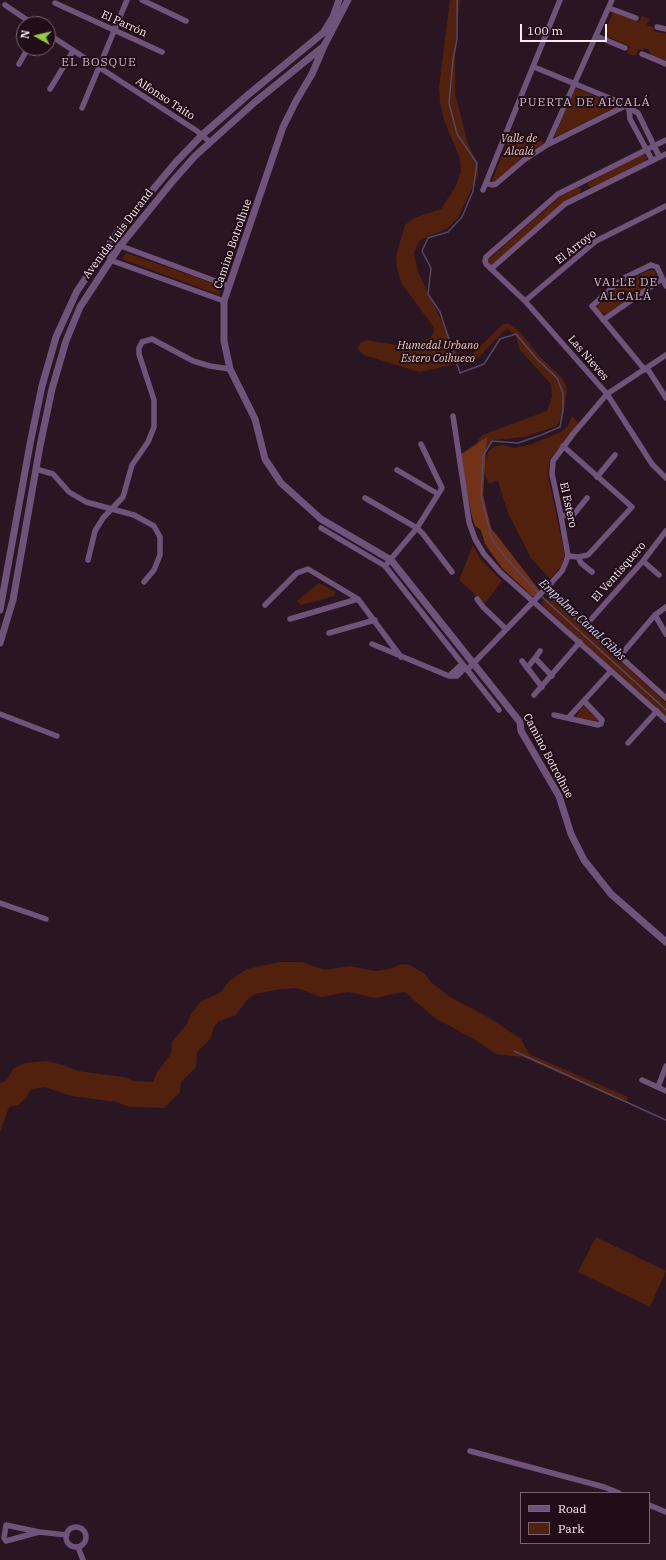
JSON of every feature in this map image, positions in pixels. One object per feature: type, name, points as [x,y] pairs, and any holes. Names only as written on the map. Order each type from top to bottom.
[{"type":"street","points":[[82,108],[127,0]]},
{"type":"street","points":[[142,0],[186,21]]},
{"type":"street","name":"Avenida Luis Durand","points":[[0,610],[30,444],[52,349],[74,297],[110,242],[164,175],[202,135],[323,33],[339,0]]},
{"type":"street","name":"Avenida Luis Durand","points":[[0,643],[13,600],[52,389],[66,340],[86,296],[120,246],[172,182],[210,142],[255,102],[324,46],[348,0]]},
{"type":"street","points":[[483,190],[560,0]]},
{"type":"street","points":[[547,145],[576,84],[612,0]]},
{"type":"street","name":"El Parrón","points":[[55,3],[162,52]]},
{"type":"street","points":[[5,5],[21,16]]},
{"type":"street","points":[[609,8],[636,18]]},
{"type":"street","points":[[656,27],[666,29]]},
{"type":"street","points":[[596,36],[625,48]]},
{"type":"street","name":"Alfonso Taito","points":[[56,39],[202,135],[210,142]]},
{"type":"street","name":"Camino Botrolhue","points":[[324,46],[312,74],[283,127],[224,301],[224,341],[230,369],[255,419],[265,459],[281,483],[321,519],[391,560],[520,722],[520,731],[559,796],[571,834],[584,860],[611,894],[666,942]]},
{"type":"street","points":[[50,89],[73,51]]},
{"type":"street","points":[[642,54],[666,64]]},
{"type":"street","points":[[19,64],[24,56]]},
{"type":"street","points":[[534,67],[576,84],[638,113],[659,156]]},
{"type":"street","points":[[486,183],[492,186],[496,184],[524,160],[547,145],[627,107]]},
{"type":"street","points":[[627,107],[630,119],[652,160]]},
{"type":"street","points":[[587,192],[582,182],[666,140]]},
{"type":"street","points":[[491,270],[566,204],[659,156],[666,154]]},
{"type":"street","name":"Las Nieves","points":[[582,182],[558,194],[485,260],[491,270],[525,301],[607,394],[652,464],[666,478]]},
{"type":"street","name":"El Arroyo","points":[[525,301],[596,241],[666,206]]},
{"type":"street","points":[[224,301],[110,260],[110,242],[229,286]]},
{"type":"street","points":[[666,286],[657,267],[652,265],[622,280],[592,306],[646,369],[666,398]]},
{"type":"street","points":[[603,320],[662,279]]},
{"type":"street","points":[[88,560],[95,531],[103,518],[123,497],[132,465],[148,442],[154,427],[154,400],[139,354],[139,348],[142,342],[152,339],[193,361],[210,366],[230,369]]},
{"type":"street","name":"El Estero","points":[[568,556],[552,467],[553,461],[563,446],[607,394],[666,355]]},
{"type":"street","points":[[453,416],[467,513],[475,539],[484,554],[494,566],[534,600],[666,720]]},
{"type":"street","points":[[385,566],[417,528],[438,494],[442,484],[421,444]]},
{"type":"street","points":[[449,676],[474,664],[562,571],[568,556],[578,557],[588,555],[632,507],[563,446]]},
{"type":"street","points":[[597,477],[615,455]]},
{"type":"street","points":[[36,469],[53,474],[69,492],[81,500],[98,507],[134,515],[148,521],[154,526],[159,533],[161,549],[154,570],[144,582]]},
{"type":"street","points":[[397,470],[438,494]]},
{"type":"street","points":[[365,498],[417,528],[452,572]]},
{"type":"street","points":[[561,516],[574,514],[587,498]]},
{"type":"street","points":[[321,528],[385,566],[499,710]]},
{"type":"street","name":"El Ventisquero","points":[[586,625],[643,561],[666,531]]},
{"type":"street","points":[[578,557],[581,563],[592,572]]},
{"type":"street","points":[[643,561],[659,575]]},
{"type":"street","points":[[265,605],[298,572],[308,569],[358,599],[401,657]]},
{"type":"street","points":[[544,591],[586,625],[666,698]]},
{"type":"street","points":[[290,618],[358,599]]},
{"type":"street","points":[[477,599],[483,607],[506,629]]},
{"type":"street","points":[[620,656],[655,616],[666,607]]},
{"type":"street","points":[[655,616],[666,634]]},
{"type":"street","points":[[329,633],[375,620]]},
{"type":"street","points":[[534,696],[580,642]]},
{"type":"street","points":[[372,644],[449,676],[456,676],[465,668]]},
{"type":"street","points":[[527,668],[540,651]]},
{"type":"street","points":[[535,658],[552,676]]},
{"type":"street","points":[[522,661],[542,687]]},
{"type":"street","points":[[568,718],[611,671]]},
{"type":"street","points":[[554,715],[598,725],[600,724],[602,720],[584,701]]},
{"type":"street","points":[[628,743],[657,711]]},
{"type":"street","points":[[0,714],[57,736]]},
{"type":"street","points":[[0,903],[46,919]]},
{"type":"street","points":[[658,1088],[666,1066]]},
{"type":"street","points":[[642,1080],[666,1091]]},
{"type":"street","points":[[470,1451],[604,1487],[616,1492]]},
{"type":"street","points":[[650,1505],[666,1512]]},
{"type":"street","points":[[39,1532],[6,1541],[4,1538],[6,1525],[39,1532],[67,1535]]},
{"type":"street","points":[[73,1528],[82,1529],[85,1534],[85,1540],[78,1547],[68,1543],[67,1535],[73,1528]]},
{"type":"street","points":[[78,1547],[83,1560]]},
{"type":"green space","name":"Humedal Urbano Estero Coihueco","points":[[450,0],[460,0],[455,50],[455,94],[468,144],[478,165],[478,175],[458,218],[448,228],[419,241],[414,254],[418,272],[457,353],[468,356],[472,354],[503,324],[510,324],[520,332],[540,357],[562,378],[567,388],[564,411],[557,426],[524,437],[493,440],[481,455],[486,542],[476,522],[471,451],[482,435],[547,411],[552,397],[551,384],[520,350],[516,337],[508,329],[504,331],[474,362],[419,372],[364,355],[359,351],[358,347],[360,343],[367,340],[395,345],[417,343],[430,338],[434,333],[433,326],[402,284],[397,269],[396,256],[405,225],[414,218],[441,209],[456,186],[461,171],[459,156],[444,120],[440,102],[439,87]]},
{"type":"green space","points":[[613,12],[639,22],[642,16],[649,19],[647,25],[653,27],[655,32],[666,33],[666,61],[651,55],[649,50],[645,48],[642,50],[638,49],[635,56],[627,53],[630,46],[604,35]]},
{"type":"green space","name":"Valle de Alcalá","points":[[576,88],[618,106],[556,137],[555,134]]},
{"type":"green space","name":"Valle de Alcalá","points":[[512,130],[545,143],[525,154],[503,176],[491,184]]},
{"type":"green space","points":[[642,154],[647,156],[646,161],[592,188],[589,187],[588,183]]},
{"type":"green space","points":[[578,187],[581,189],[580,194],[492,265],[488,264],[488,260],[561,196]]},
{"type":"green space","points":[[126,253],[221,286],[219,295],[122,259]]},
{"type":"green space","points":[[650,270],[655,271],[657,280],[606,314],[599,312],[597,309],[598,305],[621,284]]},
{"type":"green space","points":[[572,416],[579,423],[550,459],[549,466],[548,475],[565,556],[563,564],[550,579],[531,558],[508,513],[498,481],[489,483],[484,473],[485,464],[488,452],[493,447],[503,445],[515,448],[532,444],[561,432],[568,426]]},
{"type":"green space","points":[[473,545],[481,560],[502,581],[485,603],[459,580]]},
{"type":"green space","points":[[319,583],[336,592],[334,596],[301,605],[297,601]]},
{"type":"green space","points":[[547,597],[551,597],[666,703],[666,717],[543,606],[542,602]]},
{"type":"green space","points":[[583,706],[601,723],[577,719],[576,716]]},
{"type":"green space","points":[[279,962],[302,962],[324,970],[350,966],[375,971],[389,969],[402,964],[410,965],[425,974],[431,982],[450,997],[488,1017],[521,1039],[529,1054],[628,1097],[626,1103],[523,1057],[496,1054],[477,1041],[435,1018],[405,992],[374,998],[349,992],[321,997],[297,988],[280,989],[255,994],[247,1000],[236,1015],[219,1021],[214,1027],[210,1039],[197,1052],[196,1067],[181,1082],[180,1092],[164,1108],[129,1107],[117,1102],[71,1096],[45,1087],[31,1089],[26,1098],[18,1105],[9,1107],[0,1132],[0,1083],[6,1081],[13,1069],[25,1063],[47,1061],[78,1071],[123,1077],[134,1081],[153,1082],[157,1072],[171,1054],[172,1042],[187,1024],[191,1014],[201,1001],[220,993],[229,981],[247,969]]},
{"type":"green space","points":[[596,1237],[666,1271],[650,1307],[578,1272]]},
{"type":"shaded area","points":[[487,437],[483,495],[491,528],[540,591],[536,597],[532,596],[502,568],[485,544],[481,530],[475,526],[472,517],[460,455]]},
{"type":"waterway","name":"Empalme Canal Gibbs","points":[[457,0],[457,39],[453,60],[449,103],[457,134],[477,163],[473,191],[462,217],[448,232],[428,238],[422,251],[431,268],[428,294],[440,312],[460,373],[484,364],[500,339],[516,334],[536,358],[557,378],[563,393],[563,410],[560,427],[518,443],[492,441],[483,456],[481,496],[492,540],[506,558],[542,597],[666,710]]},
{"type":"waterway","points":[[514,1051],[666,1120]]},
{"type":"district","name":"EL BOSQUE","points":[[99,63]]},
{"type":"district","name":"PUERTA DE ALCALÁ","points":[[585,103]]},
{"type":"district","name":"VALLE DE ALCALÁ","points":[[626,290]]}]
